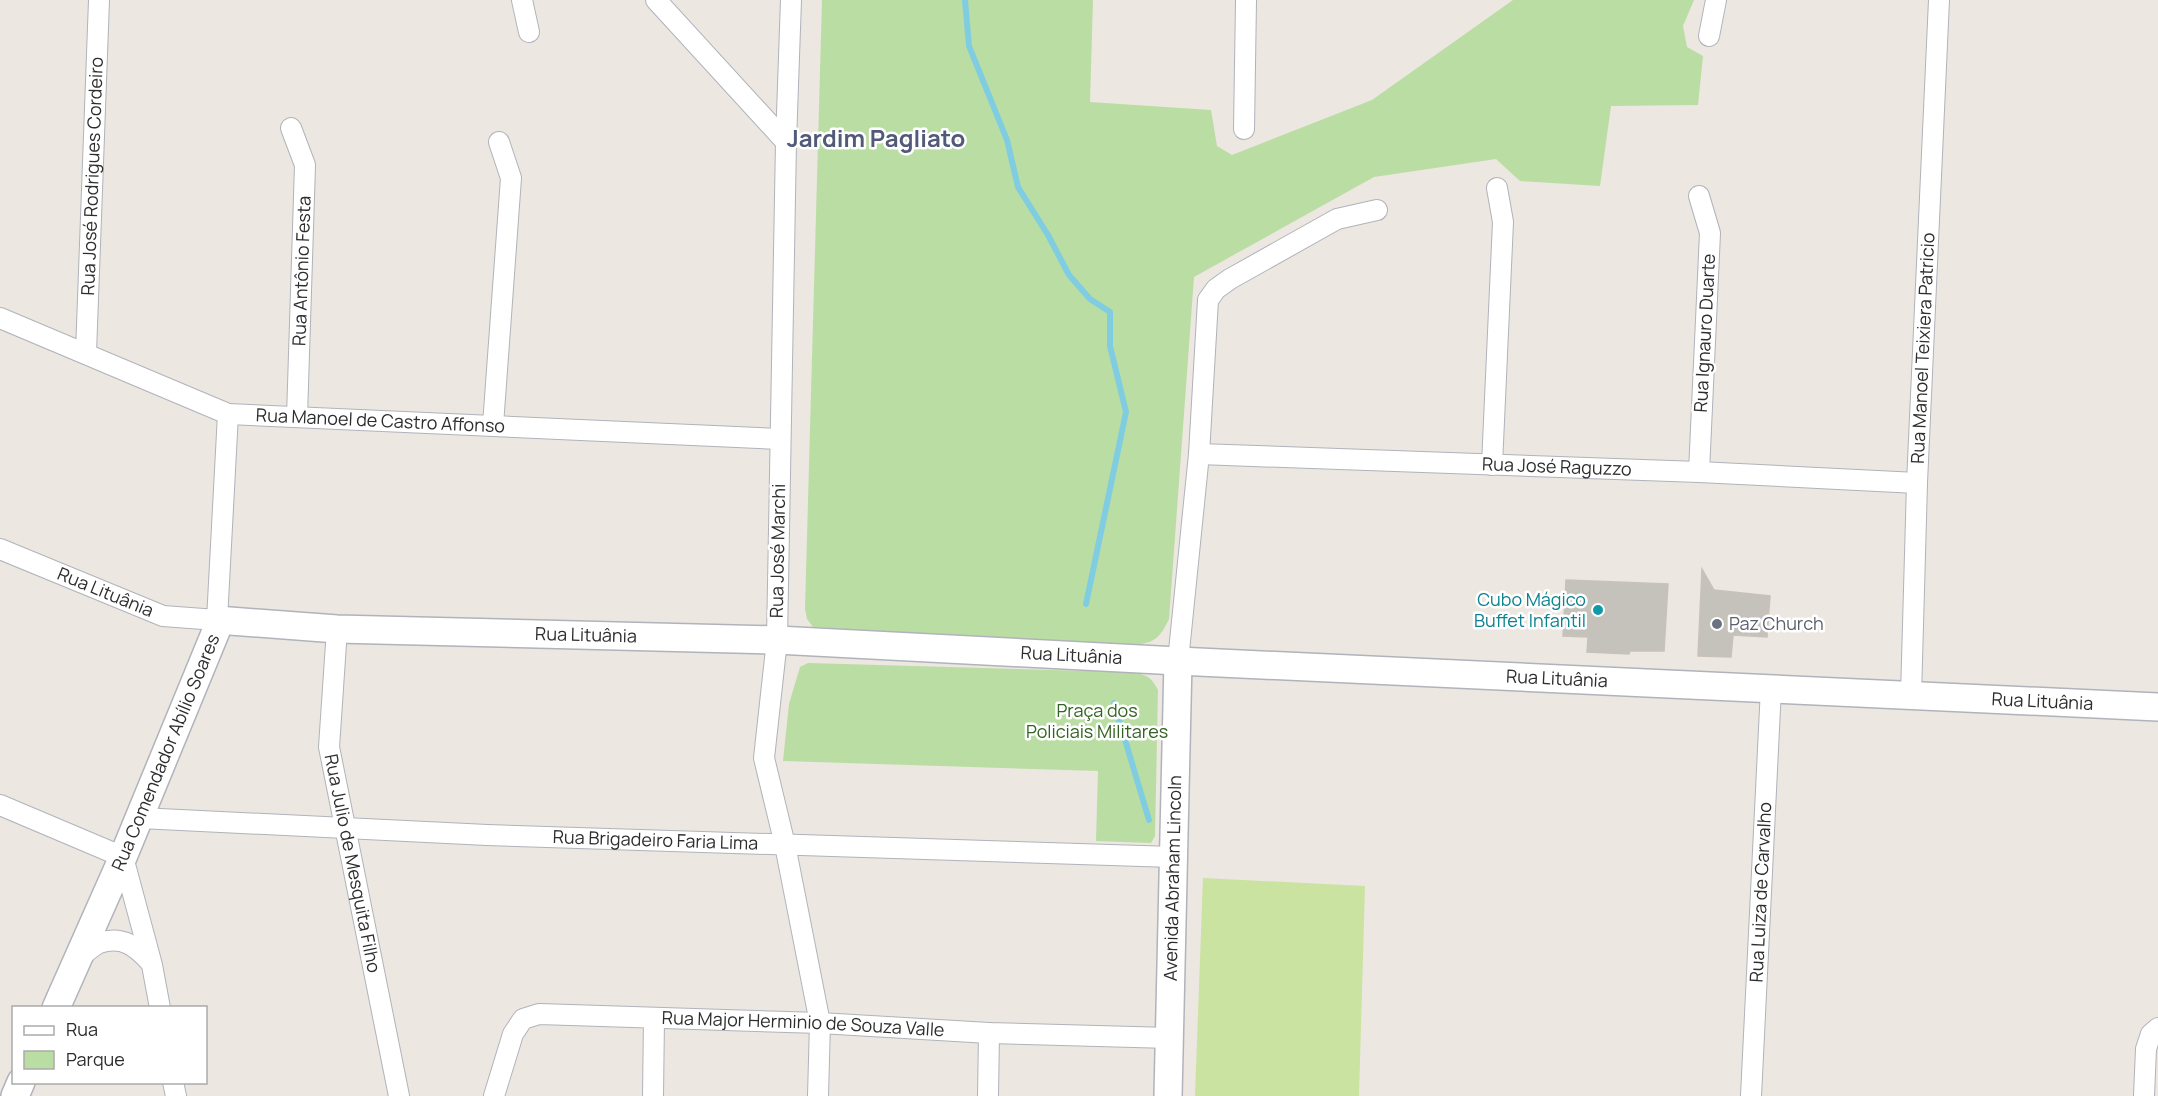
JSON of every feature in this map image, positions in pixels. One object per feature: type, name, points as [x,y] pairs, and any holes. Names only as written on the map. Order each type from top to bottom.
[{"type":"street","name":"Rua José Rodrigues Cordeiro","points":[[86,353],[99,0]]},
{"type":"street","points":[[522,0],[529,32]]},
{"type":"street","points":[[656,0],[786,142]]},
{"type":"street","name":"Rua José Marchi","points":[[791,0],[786,142],[777,640],[764,758],[785,845],[820,1023],[818,1096]]},
{"type":"street","points":[[1244,129],[1246,0]]},
{"type":"street","points":[[1710,36],[1716,0]]},
{"type":"street","name":"Rua Manoel Teixiera Patricio","points":[[1911,696],[1917,483],[1939,0]]},
{"type":"street","name":"Rua Antônio Festa","points":[[291,128],[305,165],[297,417]]},
{"type":"street","points":[[493,426],[511,178],[500,142]]},
{"type":"street","points":[[1492,465],[1503,222],[1497,188]]},
{"type":"street","name":"Rua Ignauro Duarte","points":[[1699,196],[1710,233],[1699,472]]},
{"type":"street","points":[[1178,662],[1198,454],[1208,300],[1216,289],[1230,279],[1337,219],[1377,210]]},
{"type":"street","name":"Rua Manoel de Castro Affonso","points":[[0,318],[228,414],[780,439]]},
{"type":"street","name":"Rua Comendador Abílio Soares","points":[[57,1006],[140,818],[216,631],[228,414]]},
{"type":"street","name":"Rua José Raguzzo","points":[[1198,454],[1699,472],[1917,483]]},
{"type":"street","name":"Rua Lituânia","points":[[0,549],[163,616],[337,630],[777,640],[1178,662],[2158,707]]},
{"type":"street","name":"Rua Julio de Mesquita Filho","points":[[337,630],[329,747],[399,1096]]},
{"type":"street","name":"Avenida Abraham Lincoln","points":[[1168,1096],[1178,662]]},
{"type":"street","name":"Rua Luiza de Carvalho","points":[[1751,1096],[1771,688]]},
{"type":"street","points":[[0,805],[123,857],[152,965],[160,1006]]},
{"type":"street","name":"Rua Brigadeiro Faria Lima","points":[[140,818],[345,829],[1173,857]]},
{"type":"street","points":[[79,958],[99,943],[121,941],[137,947],[152,965]]},
{"type":"street","name":"Rua Major Herminio de Souza Valle","points":[[494,1096],[513,1034],[523,1019],[539,1014],[820,1023],[989,1033],[1170,1038]]},
{"type":"street","points":[[653,1096],[654,1018]]},
{"type":"street","points":[[2144,1096],[2146,1049],[2151,1034],[2158,1028]]},
{"type":"street","points":[[988,1096],[989,1033]]},
{"type":"green space","points":[[822,0],[1093,0],[1090,102],[1211,110],[1217,146],[1232,155],[1372,100],[1513,0],[1694,0],[1683,26],[1687,47],[1703,56],[1698,105],[1611,106],[1600,186],[1520,181],[1496,159],[1374,177],[1194,277],[1169,619],[1156,638],[1146,643],[1123,646],[813,627],[807,619],[805,609]]},
{"type":"green space","name":"Praça dos Policiais Militares","points":[[808,663],[1124,672],[1145,675],[1152,680],[1158,690],[1155,836],[1151,843],[1096,841],[1098,771],[783,761],[789,704],[800,667]]},
{"type":"green space","points":[[1203,878],[1365,886],[1359,1096],[1195,1096]]},
{"type":"building","name":"Paz Church","points":[[1702,569],[1714,590],[1770,596],[1767,637],[1733,635],[1731,657],[1698,656]]},
{"type":"building","name":"Cubo Mágico Buffet Infantil","points":[[1566,580],[1668,584],[1664,651],[1630,651],[1629,654],[1587,652],[1588,637],[1563,636]]},
{"type":"waterway","points":[[965,0],[969,46],[1007,140],[1018,187],[1048,235],[1069,275],[1090,299],[1110,312],[1110,346],[1126,412],[1086,604]]},
{"type":"waterway","points":[[1114,703],[1149,820]]},
{"type":"place","name":"Cubo Mágico Buffet Infantil","points":[[1598,610]]},
{"type":"place","name":"Paz Church","points":[[1717,624]]},
{"type":"district","name":"Jardim Pagliato","points":[[876,139]]}]
